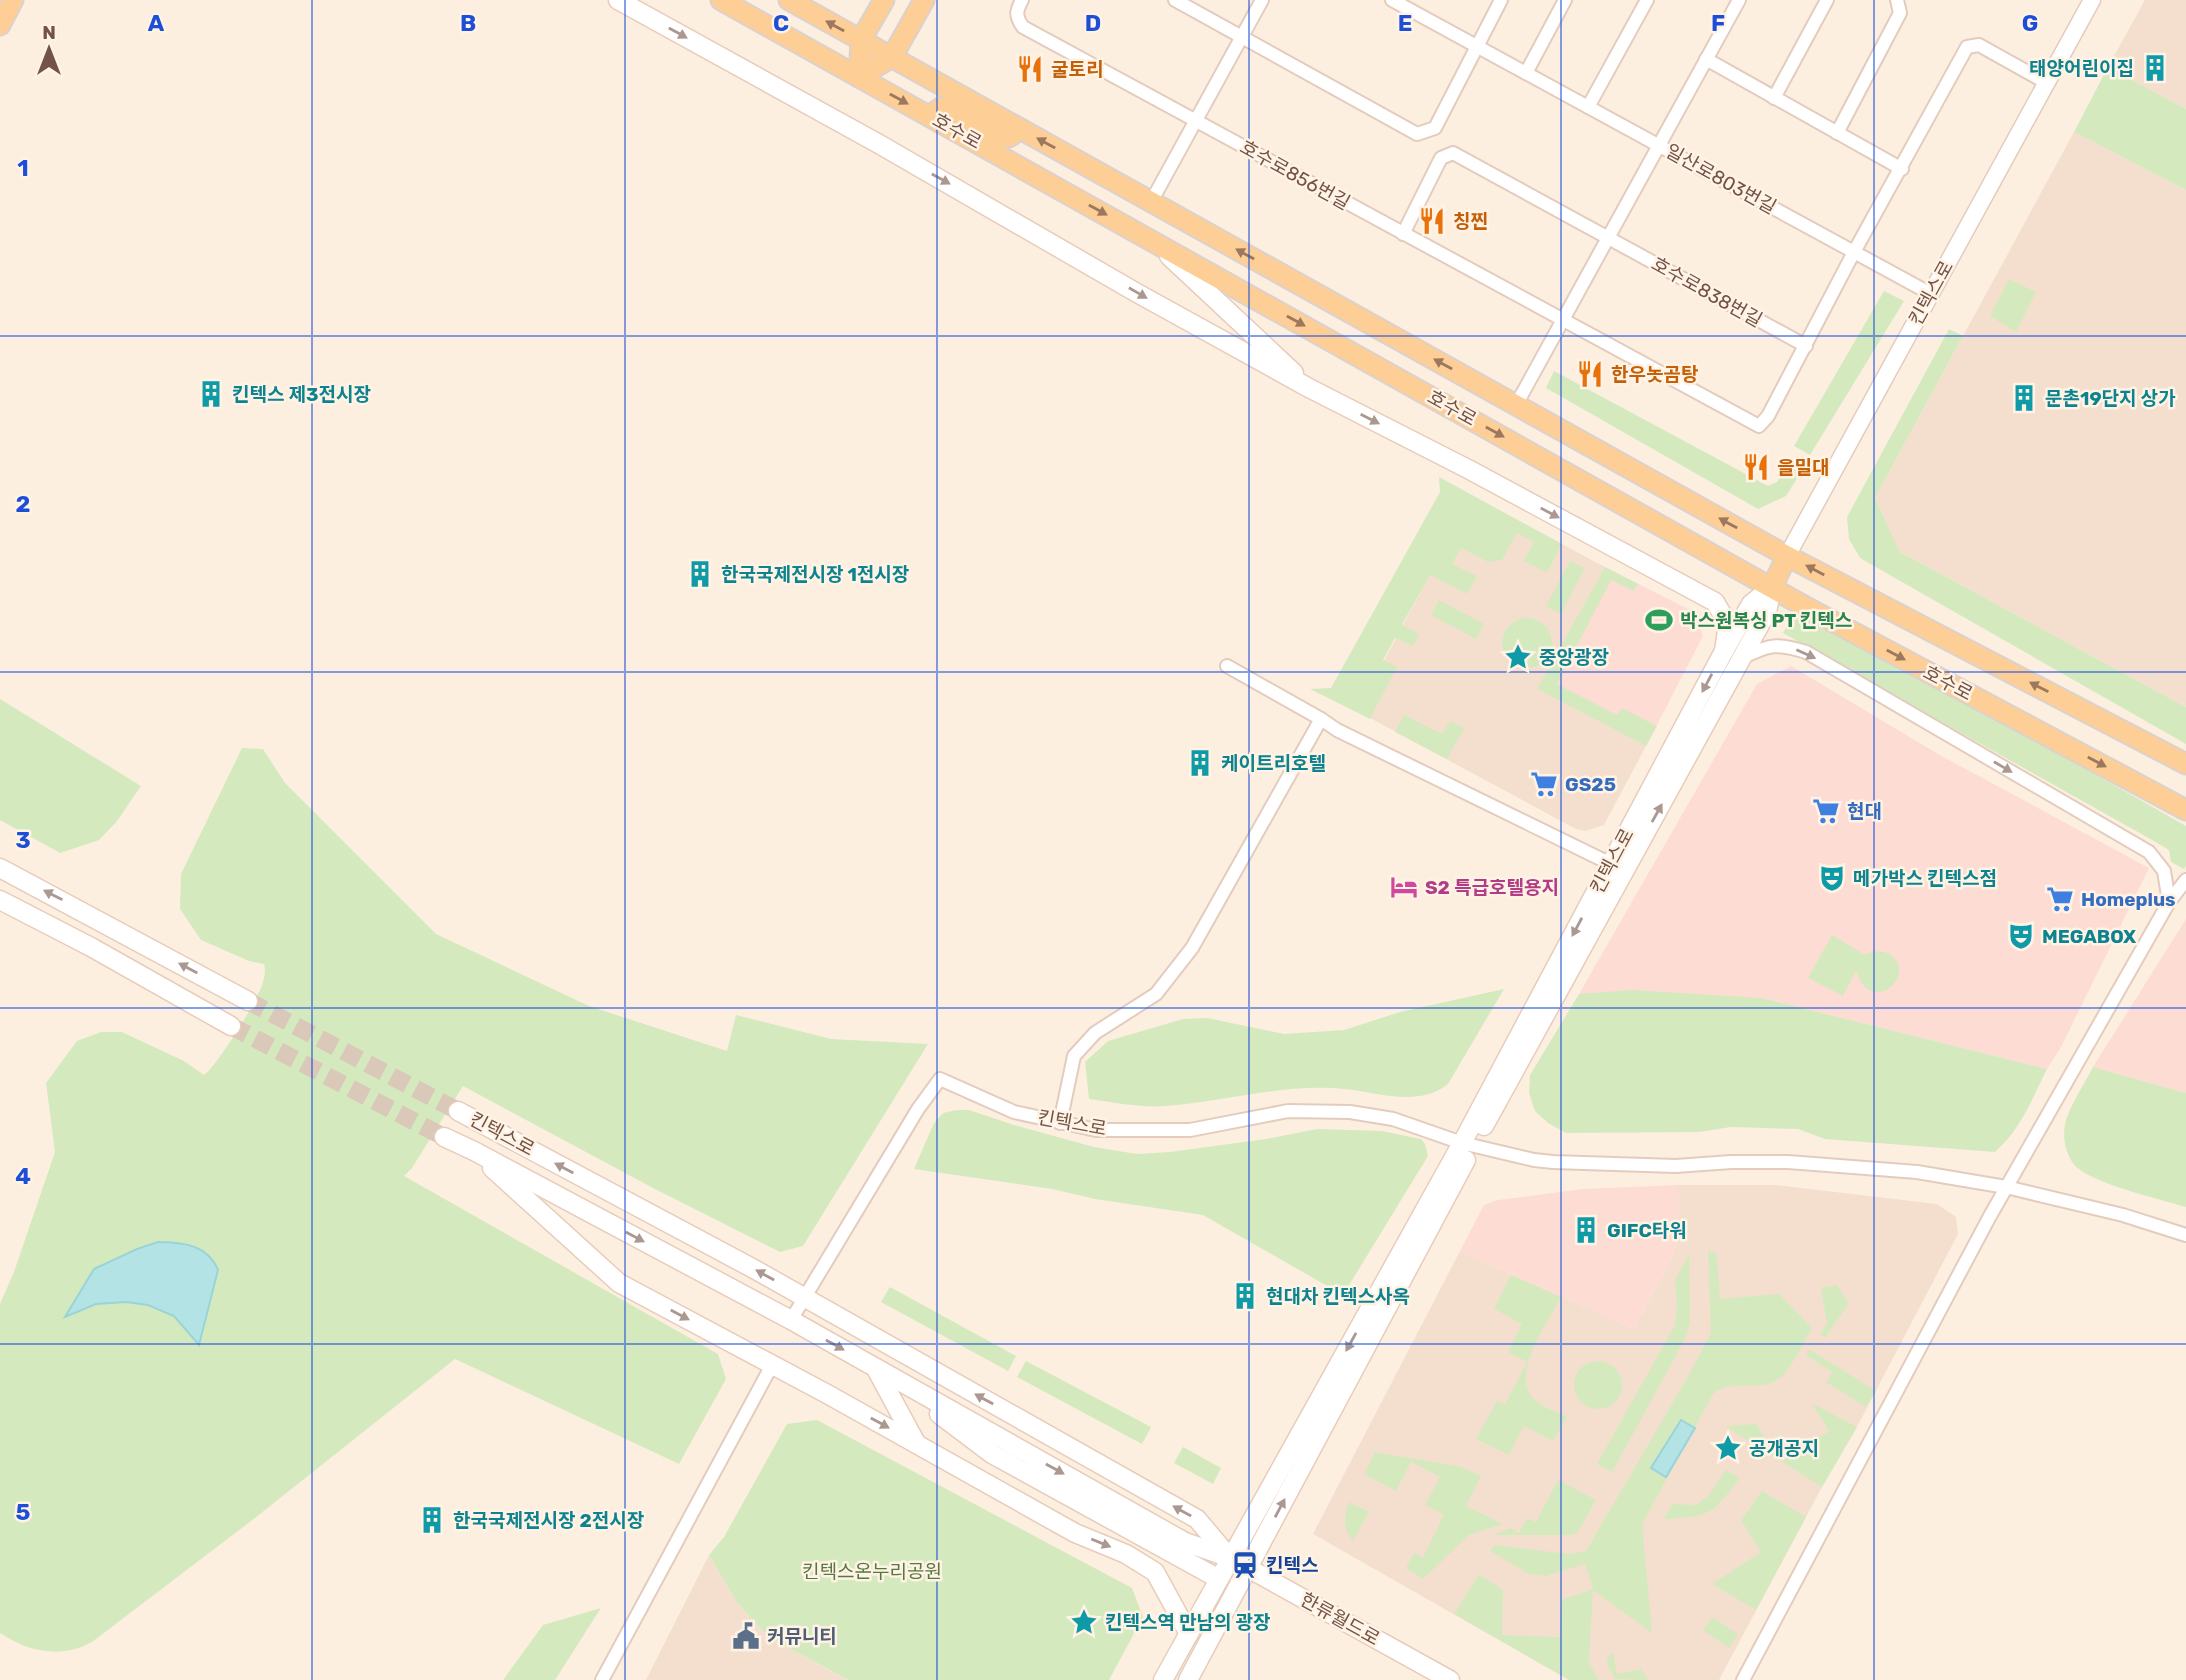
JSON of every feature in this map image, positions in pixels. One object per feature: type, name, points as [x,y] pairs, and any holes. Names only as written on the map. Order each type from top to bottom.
[{"type":"main road","points":[[0,25],[13,0]]},
{"type":"main road","points":[[618,0],[890,150],[1137,293],[1309,388],[1468,469],[1715,602],[1728,624],[1724,651]]},
{"type":"main road","name":"호수로","points":[[721,0],[1772,587],[2186,810]]},
{"type":"main road","name":"호수로","points":[[789,0],[1787,556],[2186,764]]},
{"type":"main road","points":[[859,77],[860,40],[884,0]]},
{"type":"main road","points":[[859,77],[891,57],[924,0]]},
{"type":"main road","points":[[940,122],[936,111],[942,107],[999,137],[1009,137],[1021,129]]},
{"type":"main road","points":[[1154,242],[1309,388]]},
{"type":"main road","name":"킨텍스로","points":[[1163,1680],[1742,658],[1767,612],[1772,587],[1787,556]]},
{"type":"main road","name":"킨텍스로","points":[[1188,1680],[1724,651],[1751,604],[1772,587]]},
{"type":"main road","points":[[0,868],[248,1000]]},
{"type":"main road","points":[[0,900],[91,947],[230,1026]]},
{"type":"main road","name":"킨텍스로","points":[[458,1111],[804,1297],[1197,1519],[1230,1558]]},
{"type":"main road","name":"킨텍스로","points":[[444,1138],[474,1151],[791,1320],[1185,1542],[1230,1558]]},
{"type":"main road","points":[[474,1151],[620,1283],[1075,1532],[1126,1554],[1155,1572],[1189,1633]]},
{"type":"main road","points":[[876,1369],[916,1443]]},
{"type":"main road","points":[[876,1369],[992,1454],[1178,1554],[1219,1579]]},
{"type":"main road","name":"한류월드로","points":[[1230,1558],[1450,1680]]},
{"type":"street","name":"호수로856번길","points":[[1022,0],[1016,11],[1017,19],[1023,27],[1399,232]]},
{"type":"street","points":[[1175,0],[1417,134],[1435,128],[1501,0]]},
{"type":"street","points":[[1151,202],[1262,0]]},
{"type":"street","name":"일산로803번길","points":[[1392,0],[1931,294]]},
{"type":"street","points":[[1526,73],[1565,0]]},
{"type":"street","points":[[1588,107],[1647,0]]},
{"type":"street","points":[[1516,405],[1739,0]]},
{"type":"street","points":[[1774,98],[1827,0]]},
{"type":"street","points":[[1837,133],[1900,13],[1897,0]]},
{"type":"street","name":"킨텍스로","points":[[1787,556],[2092,0]]},
{"type":"street","points":[[1399,232],[1759,426],[1768,416],[1854,252],[1967,47],[1979,45],[2047,83]]},
{"type":"street","points":[[1706,60],[1902,169]]},
{"type":"street","name":"호수로838번길","points":[[1399,232],[1441,158],[1453,153],[1805,346]]},
{"type":"street","points":[[1742,658],[1756,651],[1782,645],[1806,652],[2149,852],[2164,871],[2169,902]]},
{"type":"street","points":[[1227,666],[1337,730],[1611,864]]},
{"type":"street","points":[[1060,1124],[1074,1056],[1095,1033],[1156,994],[1192,948],[1321,719]]},
{"type":"street","points":[[1744,1680],[2006,1187],[2169,902],[2186,880]]},
{"type":"street","name":"킨텍스로","points":[[791,1320],[918,1109],[940,1079],[1014,1112],[1096,1130],[1190,1130],[1266,1114],[1312,1110],[1393,1119],[1468,1144]]},
{"type":"street","points":[[1468,1144],[1553,1162],[1676,1166],[1731,1162],[1823,1164],[1917,1172],[2006,1187],[2123,1215],[2186,1235]]},
{"type":"street","points":[[602,1680],[772,1365]]},
{"type":"shaded area","points":[[2145,0],[2186,0],[2186,109],[2108,67]]},
{"type":"shaded area","points":[[2074,132],[2186,190],[2186,707],[1900,552],[1875,498]]},
{"type":"shaded area","points":[[1472,496],[1605,567],[1538,689],[1646,746],[1604,825],[1586,831],[1576,829],[1357,711]]},
{"type":"shaded area","points":[[1605,567],[1696,613],[1703,636],[1646,746],[1538,689]]},
{"type":"shaded area","points":[[1791,666],[1938,754],[2149,868],[2062,1045],[2047,1069],[1762,998],[1579,994],[1757,684]]},
{"type":"shaded area","points":[[2186,919],[2186,1093],[2093,1067]]},
{"type":"shaded area","points":[[1678,1185],[1776,1185],[1937,1204],[1956,1217],[1958,1234],[1857,1427],[1719,1680],[1569,1680],[1313,1534],[1460,1251],[1634,1329],[1674,1253],[1679,1236]]},
{"type":"shaded area","points":[[1678,1185],[1679,1236],[1674,1253],[1634,1329],[1460,1251],[1484,1205],[1498,1200],[1583,1189]]},
{"type":"shaded area","points":[[709,1555],[736,1601],[768,1637],[847,1680],[646,1680]]},
{"type":"green space","points":[[2108,67],[2186,109],[2186,190],[2074,132]]},
{"type":"green space","points":[[2009,279],[2036,292],[2016,332],[1990,316]]},
{"type":"green space","points":[[1884,291],[1904,301],[1810,455],[1794,446]]},
{"type":"green space","points":[[1949,329],[1963,336],[1875,498],[1900,552],[2186,707],[2186,744],[1860,558],[1849,539],[1847,517]]},
{"type":"green space","points":[[1554,371],[1768,486],[1777,482],[1788,464],[1801,472],[1786,496],[1758,509],[1546,388]]},
{"type":"green space","points":[[1439,477],[1562,544],[1547,573],[1524,561],[1534,542],[1517,533],[1502,560],[1488,562],[1461,548],[1452,564],[1477,576],[1467,594],[1430,575],[1402,625],[1419,634],[1413,646],[1395,638],[1383,660],[1397,667],[1370,719],[1310,689],[1331,688],[1440,492]]},
{"type":"green space","points":[[1570,561],[1585,568],[1561,614],[1546,606]]},
{"type":"green space","points":[[1605,567],[1638,584],[1634,591],[1611,580],[1557,684],[1617,715],[1622,708],[1657,726],[1646,746],[1537,689]]},
{"type":"green space","points":[[1439,600],[1484,624],[1476,639],[1431,615]]},
{"type":"green space","points":[[1799,606],[2186,826],[2184,869],[2171,862],[2169,850],[1783,633]]},
{"type":"green space","points":[[1527,618],[1545,625],[1552,643],[1545,661],[1527,668],[1509,661],[1502,643],[1509,625]]},
{"type":"green space","points":[[0,699],[141,786],[117,821],[99,840],[60,853],[0,820]]},
{"type":"green space","points":[[1404,715],[1442,734],[1450,721],[1464,728],[1447,759],[1395,732]]},
{"type":"green space","points":[[242,748],[263,749],[285,783],[436,934],[589,1006],[727,1051],[736,1015],[831,1039],[928,1044],[803,1246],[780,1252],[655,1189],[463,1086],[412,1168],[404,1176],[718,1354],[726,1379],[679,1464],[455,1359],[255,1518],[92,1642],[57,1652],[34,1649],[0,1633],[0,1304],[14,1272],[55,1152],[46,1083],[77,1041],[101,1032],[122,1032],[184,1061],[204,1075],[224,1051],[248,1014],[262,985],[264,964],[249,961],[201,940],[180,909],[181,874]]},
{"type":"green space","points":[[1832,935],[1865,955],[1878,951],[1891,955],[1898,963],[1896,981],[1881,992],[1872,991],[1863,985],[1856,971],[1843,996],[1808,978]]},
{"type":"green space","points":[[1504,989],[1448,1084],[1424,1095],[1398,1097],[1321,1088],[1276,1091],[1164,1106],[1089,1099],[1085,1062],[1108,1041],[1183,1019],[1207,1018],[1284,1034],[1344,1030],[1400,1012]]},
{"type":"green space","points":[[1632,990],[1762,998],[2047,1069],[2019,1124],[1995,1152],[1825,1139],[1798,1129],[1731,1127],[1699,1132],[1566,1133],[1548,1123],[1535,1111],[1529,1093],[1530,1075],[1579,994]]},
{"type":"green space","points":[[2093,1067],[2186,1093],[2186,1207],[2100,1181],[2079,1169],[2071,1160],[2065,1143],[2065,1125],[2073,1103]]},
{"type":"green space","points":[[969,1110],[1094,1147],[1137,1154],[1266,1139],[1317,1129],[1382,1131],[1421,1139],[1428,1156],[1343,1295],[1203,1215],[914,1169],[934,1123],[943,1113]]},
{"type":"green space","points":[[1708,1250],[1717,1254],[1720,1299],[1779,1294],[1812,1328],[1790,1366],[1774,1382],[1729,1387],[1713,1394],[1642,1524],[1652,1633],[1593,1590],[1589,1663],[1599,1680],[1569,1680],[1454,1614],[1479,1574],[1503,1590],[1502,1635],[1560,1637],[1561,1600],[1593,1589],[1585,1564],[1546,1576],[1529,1574],[1490,1551],[1495,1545],[1568,1554],[1586,1551],[1711,1333]]},
{"type":"green space","points":[[1689,1254],[1690,1321],[1686,1337],[1612,1472],[1597,1464],[1675,1325],[1675,1280]]},
{"type":"green space","points":[[1511,1275],[1561,1297],[1534,1347],[1526,1375],[1527,1387],[1533,1398],[1567,1417],[1553,1441],[1524,1426],[1509,1455],[1476,1439],[1497,1401],[1505,1404],[1527,1362],[1508,1352],[1522,1324],[1494,1309]]},
{"type":"green space","points":[[1837,1285],[1849,1303],[1825,1338],[1820,1334],[1827,1324],[1821,1288]]},
{"type":"green space","points":[[890,1287],[1016,1356],[1008,1371],[881,1302]]},
{"type":"green space","points":[[1809,1349],[1876,1391],[1866,1407],[1826,1382],[1832,1372],[1806,1355]]},
{"type":"green space","points":[[1026,1361],[1151,1427],[1142,1444],[1017,1377]]},
{"type":"green space","points":[[1598,1361],[1615,1368],[1622,1385],[1615,1402],[1598,1409],[1581,1402],[1574,1385],[1581,1368]]},
{"type":"green space","points":[[1812,1403],[1857,1427],[1822,1487],[1782,1462],[1829,1431]]},
{"type":"green space","name":"킨텍스온누리공원","points":[[817,1420],[1132,1588],[1143,1617],[1109,1680],[848,1680],[768,1637],[736,1601],[709,1555],[724,1537],[787,1424]]},
{"type":"green space","points":[[1756,1424],[1780,1461],[1725,1426]]},
{"type":"green space","points":[[1183,1447],[1221,1468],[1213,1484],[1174,1463]]},
{"type":"green space","points":[[1375,1452],[1462,1467],[1481,1476],[1466,1506],[1503,1524],[1469,1535],[1423,1579],[1406,1568],[1414,1553],[1423,1557],[1444,1515],[1425,1505],[1440,1477],[1411,1462],[1396,1491],[1364,1474]]},
{"type":"green space","points":[[1726,1470],[1740,1478],[1716,1507],[1702,1515],[1664,1519],[1672,1504],[1696,1505],[1707,1497]]},
{"type":"green space","points":[[1558,1480],[1596,1500],[1577,1533],[1493,1535],[1511,1528],[1519,1533],[1527,1518],[1536,1522]]},
{"type":"green space","points":[[1762,1491],[1806,1517],[1756,1610],[1712,1584],[1761,1552],[1741,1520]]},
{"type":"green space","points":[[1349,1502],[1369,1512],[1353,1541],[1345,1522]]},
{"type":"green space","points":[[601,1608],[555,1680],[503,1680],[543,1625]]},
{"type":"green space","points":[[1712,1617],[1738,1634],[1729,1648],[1703,1630]]},
{"type":"green space","points":[[1613,1653],[1617,1674],[1641,1669],[1648,1680],[1615,1679],[1607,1664],[1608,1656]]},
{"type":"water","points":[[158,1242],[185,1244],[201,1250],[214,1262],[218,1270],[199,1345],[174,1316],[148,1305],[126,1302],[96,1304],[65,1317],[94,1269]]},
{"type":"water","points":[[1681,1420],[1695,1428],[1666,1477],[1651,1468]]},
{"type":"tunnel","points":[[248,1001],[458,1111]]},
{"type":"tunnel","points":[[231,1026],[444,1137]]},
{"type":"place","name":"태양어린이집","points":[[2155,68]]},
{"type":"place","name":"굴토리","points":[[1030,69]]},
{"type":"place","name":"칭찐","points":[[1432,221]]},
{"type":"place","name":"한우놋곰탕","points":[[1590,374]]},
{"type":"place","name":"킨텍스 제3전시장","points":[[211,394]]},
{"type":"place","name":"문촌19단지 상가","points":[[2024,398]]},
{"type":"place","name":"을밀대","points":[[1756,467]]},
{"type":"place","name":"한국국제전시장 1전시장","points":[[700,574]]},
{"type":"place","name":"박스원복싱 PT 킨텍스","points":[[1659,620]]},
{"type":"place","name":"중앙광장","points":[[1518,657]]},
{"type":"place","name":"케이트리호텔","points":[[1200,763]]},
{"type":"place","name":"GS25","points":[[1544,784]]},
{"type":"place","name":"현대","points":[[1826,811]]},
{"type":"place","name":"메가박스 킨텍스점","points":[[1832,878]]},
{"type":"place","name":"S2 특급호텔용지","points":[[1404,887]]},
{"type":"place","name":"Homeplus","points":[[2060,899]]},
{"type":"place","name":"MEGABOX","points":[[2021,936]]},
{"type":"place","name":"GIFC타워","points":[[1586,1230]]},
{"type":"place","name":"현대차 킨텍스사옥","points":[[1245,1296]]},
{"type":"place","name":"공개공지","points":[[1728,1448]]},
{"type":"place","name":"한국국제전시장 2전시장","points":[[432,1520]]},
{"type":"place","name":"킨텍스","points":[[1245,1565]]},
{"type":"place","name":"킨텍스역 만남의 광장","points":[[1084,1622]]},
{"type":"place","name":"커뮤니티","points":[[746,1636]]}]
